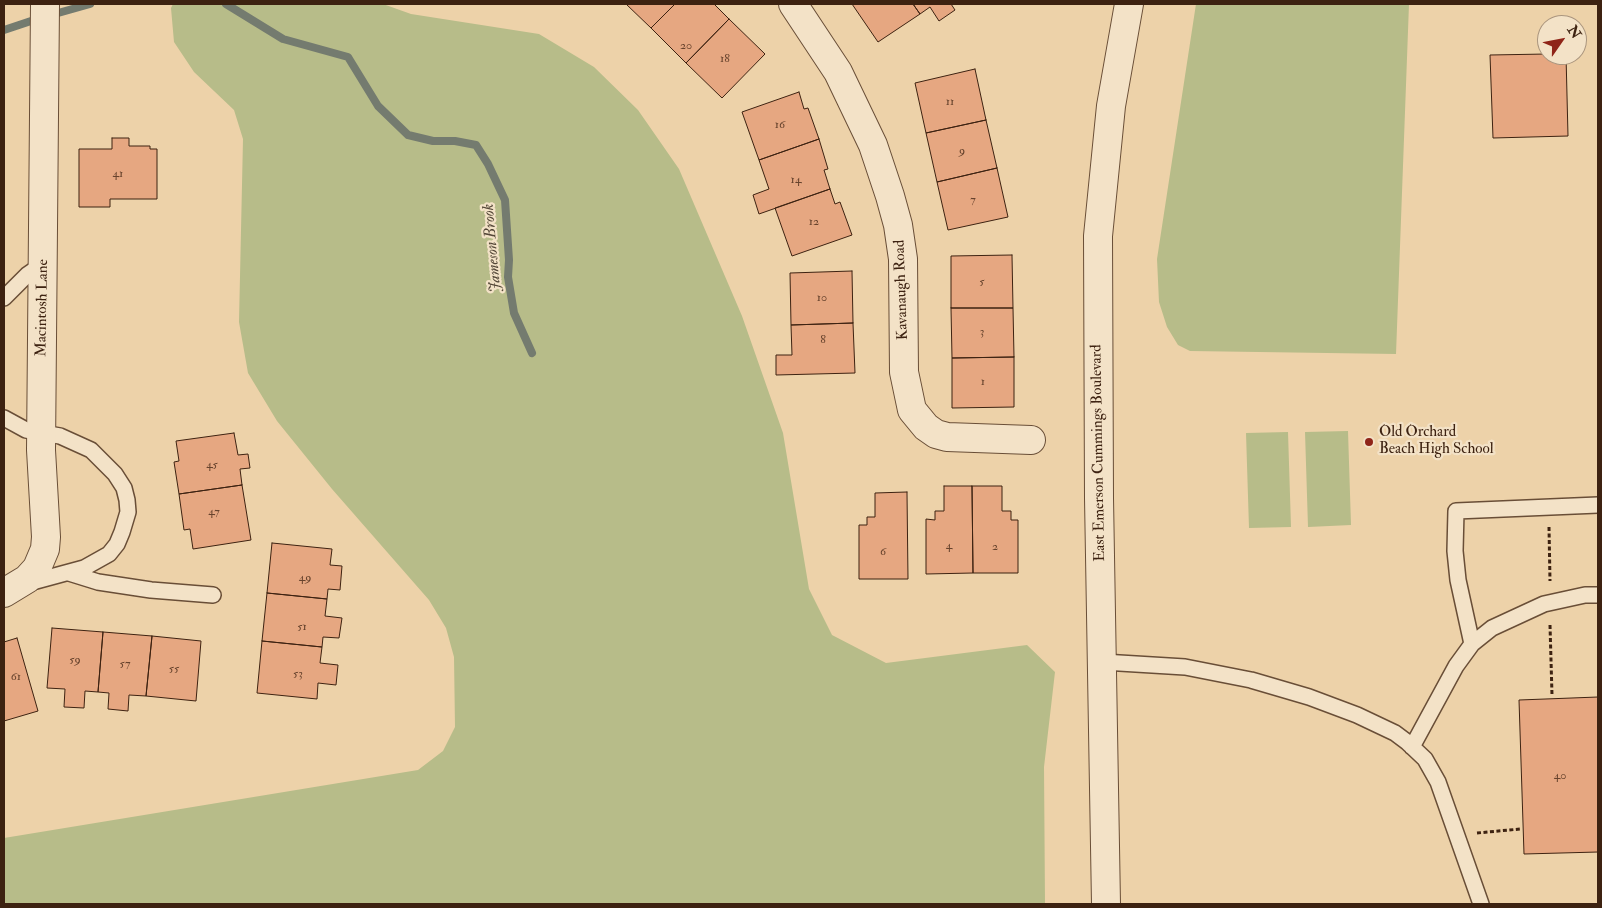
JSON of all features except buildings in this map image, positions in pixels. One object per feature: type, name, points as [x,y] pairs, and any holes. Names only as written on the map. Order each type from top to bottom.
[{"type":"street","name":"Macintosh Lane","points":[[11,589],[37,568],[45,549],[46,523],[41,434],[45,4]]},
{"type":"street","name":"Kavanaugh Road","points":[[793,4],[838,72],[873,145],[890,196],[898,225],[903,259],[904,372],[912,410],[926,427],[936,434],[948,437],[1031,440]]},
{"type":"street","name":"East Emerson Cummings Boulevard","points":[[1106,904],[1099,488],[1098,236],[1106,145],[1129,4]]},
{"type":"lane","points":[[4,298],[27,275],[44,264]]},
{"type":"lane","points":[[4,418],[15,426],[41,434],[60,436],[91,450],[115,474],[124,488],[128,512],[117,544],[98,561],[69,573],[11,589]]},
{"type":"lane","points":[[1472,644],[1458,580],[1455,551],[1456,511],[1598,505]]},
{"type":"lane","points":[[69,573],[107,584],[213,595]]},
{"type":"lane","points":[[1412,747],[1456,666],[1472,644],[1492,628],[1535,608],[1585,595],[1598,595]]},
{"type":"lane","points":[[1103,662],[1185,667],[1251,680],[1309,697],[1358,715],[1395,733],[1425,760],[1438,782],[1481,904]]},
{"type":"path","points":[[1476,833],[1520,829]]},
{"type":"green space","points":[[173,4],[383,4],[411,14],[539,34],[594,67],[638,110],[679,169],[742,316],[783,433],[809,589],[832,635],[886,663],[1027,645],[1055,672],[1044,767],[1045,904],[4,904],[4,838],[418,770],[443,751],[455,727],[454,657],[446,628],[429,600],[332,489],[277,421],[248,373],[239,322],[243,139],[234,110],[194,72],[174,42],[171,8]]},
{"type":"green space","points":[[1196,4],[1409,4],[1396,354],[1190,351],[1178,345],[1167,327],[1159,302],[1157,259]]},
{"type":"green space","points":[[1348,431],[1351,525],[1308,527],[1305,432]]},
{"type":"green space","points":[[1288,432],[1291,527],[1249,528],[1246,433]]},
{"type":"waterway","name":"Jameson Brook","points":[[51,15],[90,4]]},
{"type":"waterway","name":"Jameson Brook","points":[[226,4],[283,39],[348,57],[378,106],[408,135],[433,141],[455,141],[476,145],[488,164],[505,200],[509,260],[508,277],[514,313],[532,353]]},
{"type":"waterway","name":"Jameson Brook","points":[[4,30],[40,18]]},
{"type":"place","name":"Old Orchard Beach High School","points":[[1369,442]]}]
